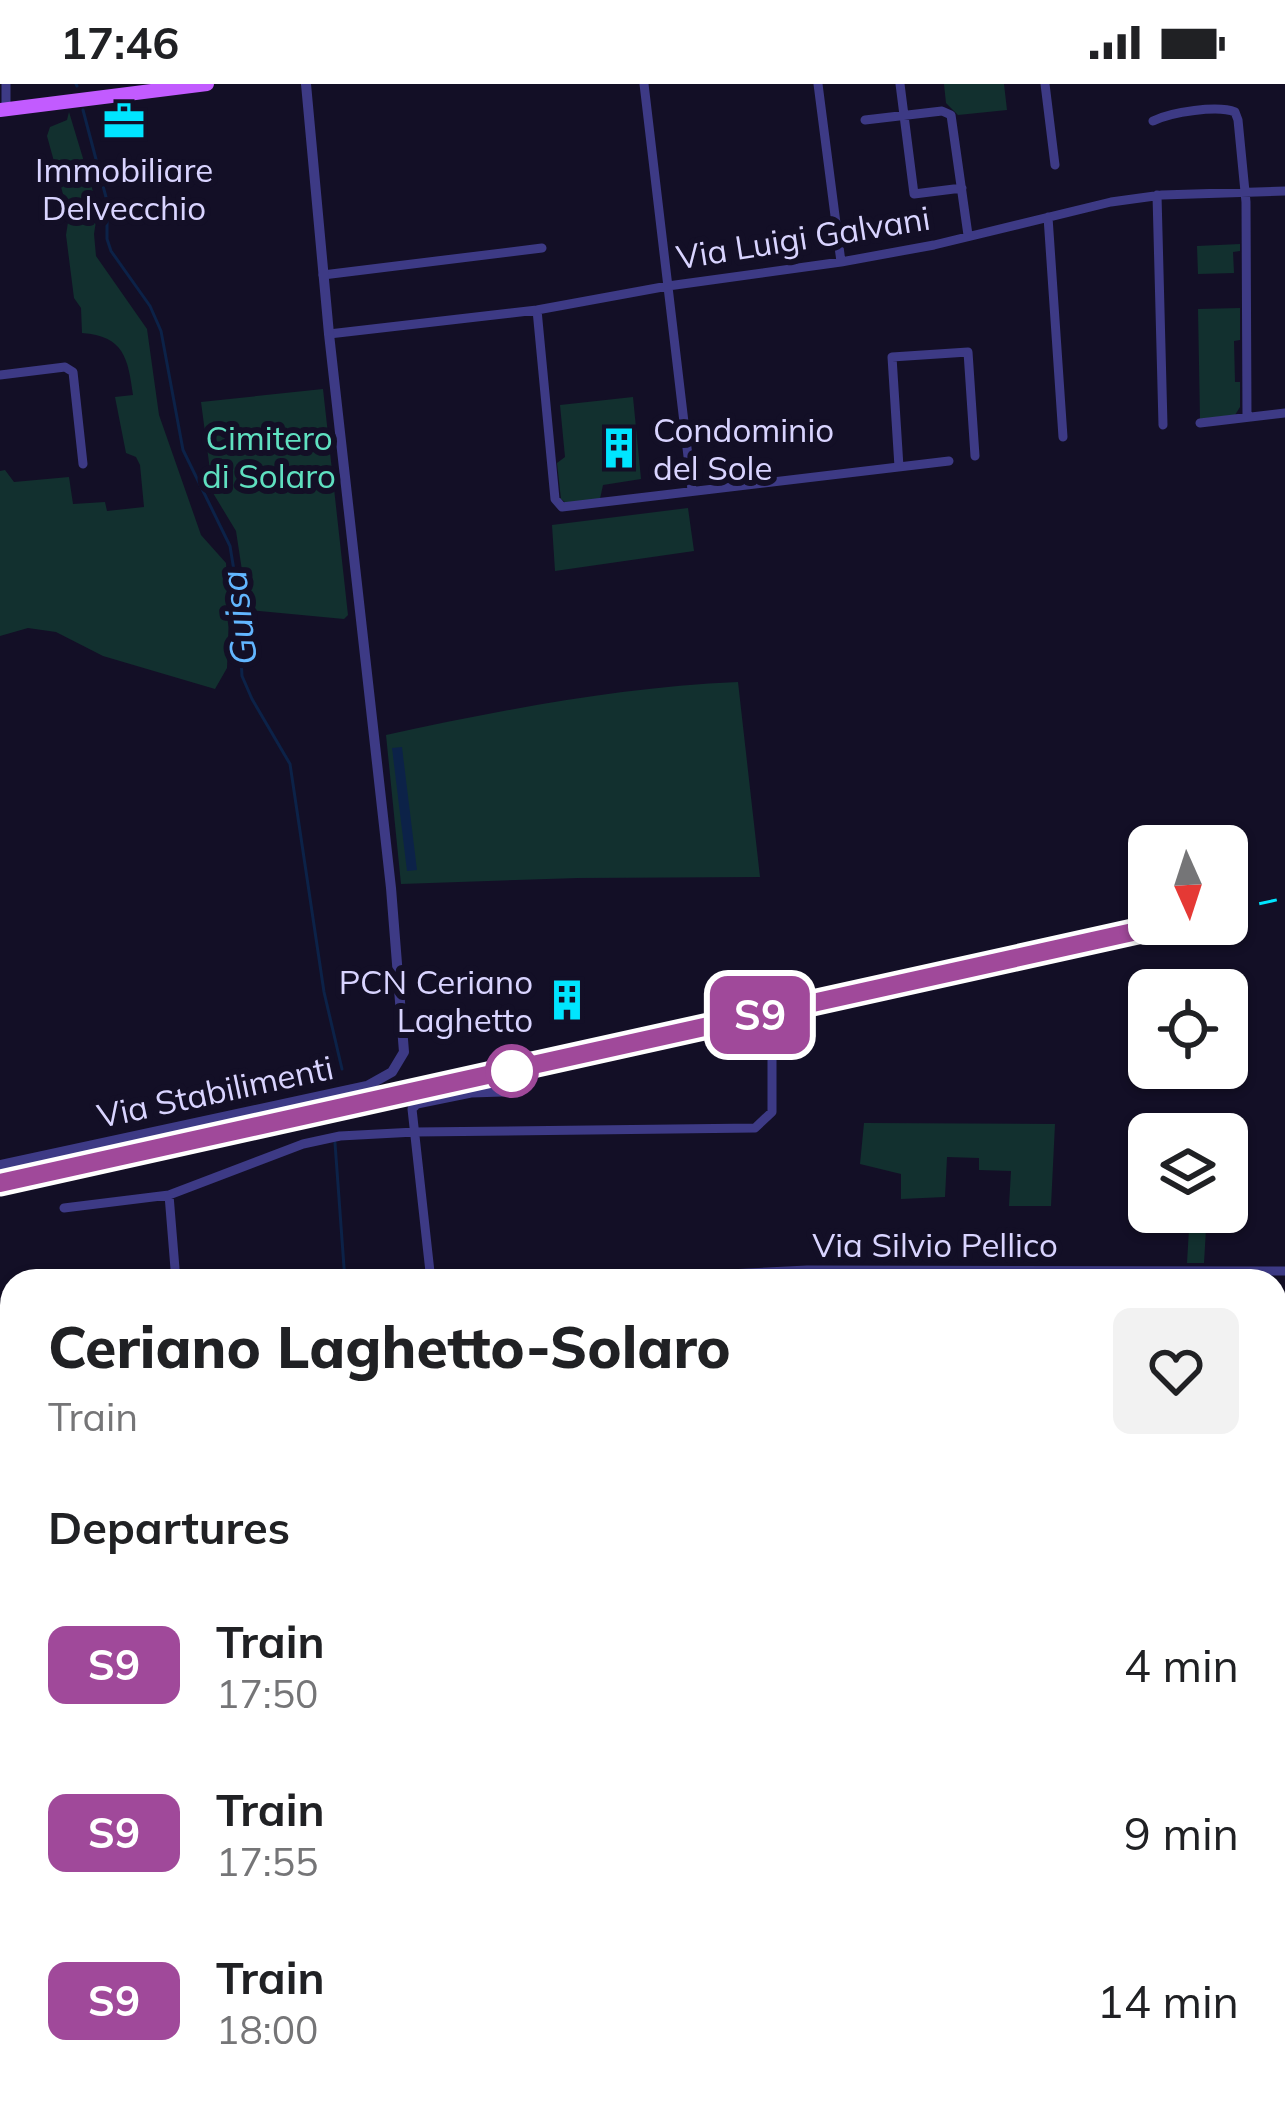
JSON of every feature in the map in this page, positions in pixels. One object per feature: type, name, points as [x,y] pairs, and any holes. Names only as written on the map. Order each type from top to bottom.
[{"type":"main road","points":[[3,109],[126,89],[207,84]]},
{"type":"street","points":[[3,109],[6,84]]},
{"type":"street","points":[[306,84],[329,334]]},
{"type":"street","points":[[644,84],[692,490]]},
{"type":"street","points":[[818,84],[841,262]]},
{"type":"street","points":[[900,84],[914,194],[962,188]]},
{"type":"street","points":[[1045,84],[1054,165]]},
{"type":"street","points":[[1153,121],[1166,115],[1231,109],[1238,120],[1245,190],[1247,417]]},
{"type":"street","points":[[865,120],[945,111],[951,115],[968,235]]},
{"type":"street","name":"Via Luigi Galvani","points":[[329,334],[537,310],[841,262],[1111,202],[1285,191]]},
{"type":"street","points":[[1157,196],[1163,425]]},
{"type":"street","points":[[1048,217],[1063,437]]},
{"type":"street","points":[[323,275],[542,248]]},
{"type":"street","points":[[537,310],[559,506],[950,461]]},
{"type":"street","name":"Via Stabilimenti","points":[[0,1165],[378,1082],[402,1059],[404,1029],[329,334]]},
{"type":"street","points":[[899,467],[892,358],[968,352],[975,456]]},
{"type":"street","points":[[0,375],[65,367],[73,372],[82,464]]},
{"type":"street","points":[[1200,423],[1285,412]]},
{"type":"street","points":[[64,1208],[169,1196],[303,1144],[340,1136],[755,1128],[772,1112],[772,1023]]},
{"type":"street","points":[[430,1269],[412,1109],[471,1093],[503,1092]]},
{"type":"street","points":[[169,1196],[175,1269]]},
{"type":"green space","points":[[944,84],[1004,84],[1007,110],[958,115],[946,103]]},
{"type":"green space","points":[[69,112],[98,208],[96,256],[147,329],[159,415],[201,535],[226,563],[227,668],[215,689],[103,656],[56,632],[28,628],[0,636],[0,471],[5,470],[14,482],[69,477],[73,504],[105,502],[107,511],[144,507],[140,465],[126,453],[115,397],[133,395],[126,360],[107,339],[82,333],[81,308],[74,298],[66,235],[69,216],[47,136],[50,127],[67,120]]},
{"type":"green space","points":[[1240,244],[1240,251],[1233,252],[1234,273],[1198,274],[1197,246]]},
{"type":"green space","points":[[1240,308],[1240,340],[1234,341],[1240,407],[1235,415],[1200,419],[1198,309]]},
{"type":"green space","name":"Cimitero di Solaro","points":[[323,389],[348,615],[344,619],[248,610],[236,531],[213,493],[201,402]]},
{"type":"green space","points":[[633,397],[641,479],[603,485],[600,499],[566,503],[561,499],[557,463],[565,457],[560,405]]},
{"type":"green space","points":[[688,508],[694,551],[555,571],[552,525]]},
{"type":"green space","points":[[738,682],[760,877],[401,884],[386,735],[561,701]]},
{"type":"green space","points":[[864,1123],[1055,1124],[1051,1206],[1009,1206],[1011,1171],[979,1170],[979,1158],[947,1157],[945,1197],[901,1199],[901,1174],[860,1164]]},
{"type":"green space","points":[[1189,1233],[1206,1233],[1204,1263],[1187,1263]]},
{"type":"water","points":[[402,747],[417,870],[407,871],[392,748]]},
{"type":"waterway","name":"Guisa","points":[[83,110],[107,201],[111,251],[150,306],[161,331],[183,450],[230,546],[242,676],[290,764],[324,992],[342,1069]]},
{"type":"waterway","name":"Guisa","points":[[335,1143],[344,1269]]},
{"type":"railway","points":[[1248,906],[1285,898]]},
{"type":"railway","points":[[0,1183],[1128,933]]},
{"type":"train","name":"S9","points":[[0,1183],[1128,933]]},
{"type":"place","name":"Immobiliare Delvecchio","points":[[124,121]]},
{"type":"place","name":"Condominio del Sole","points":[[619,448]]},
{"type":"place","name":"PCN Ceriano Laghetto","points":[[567,1000]]}]
